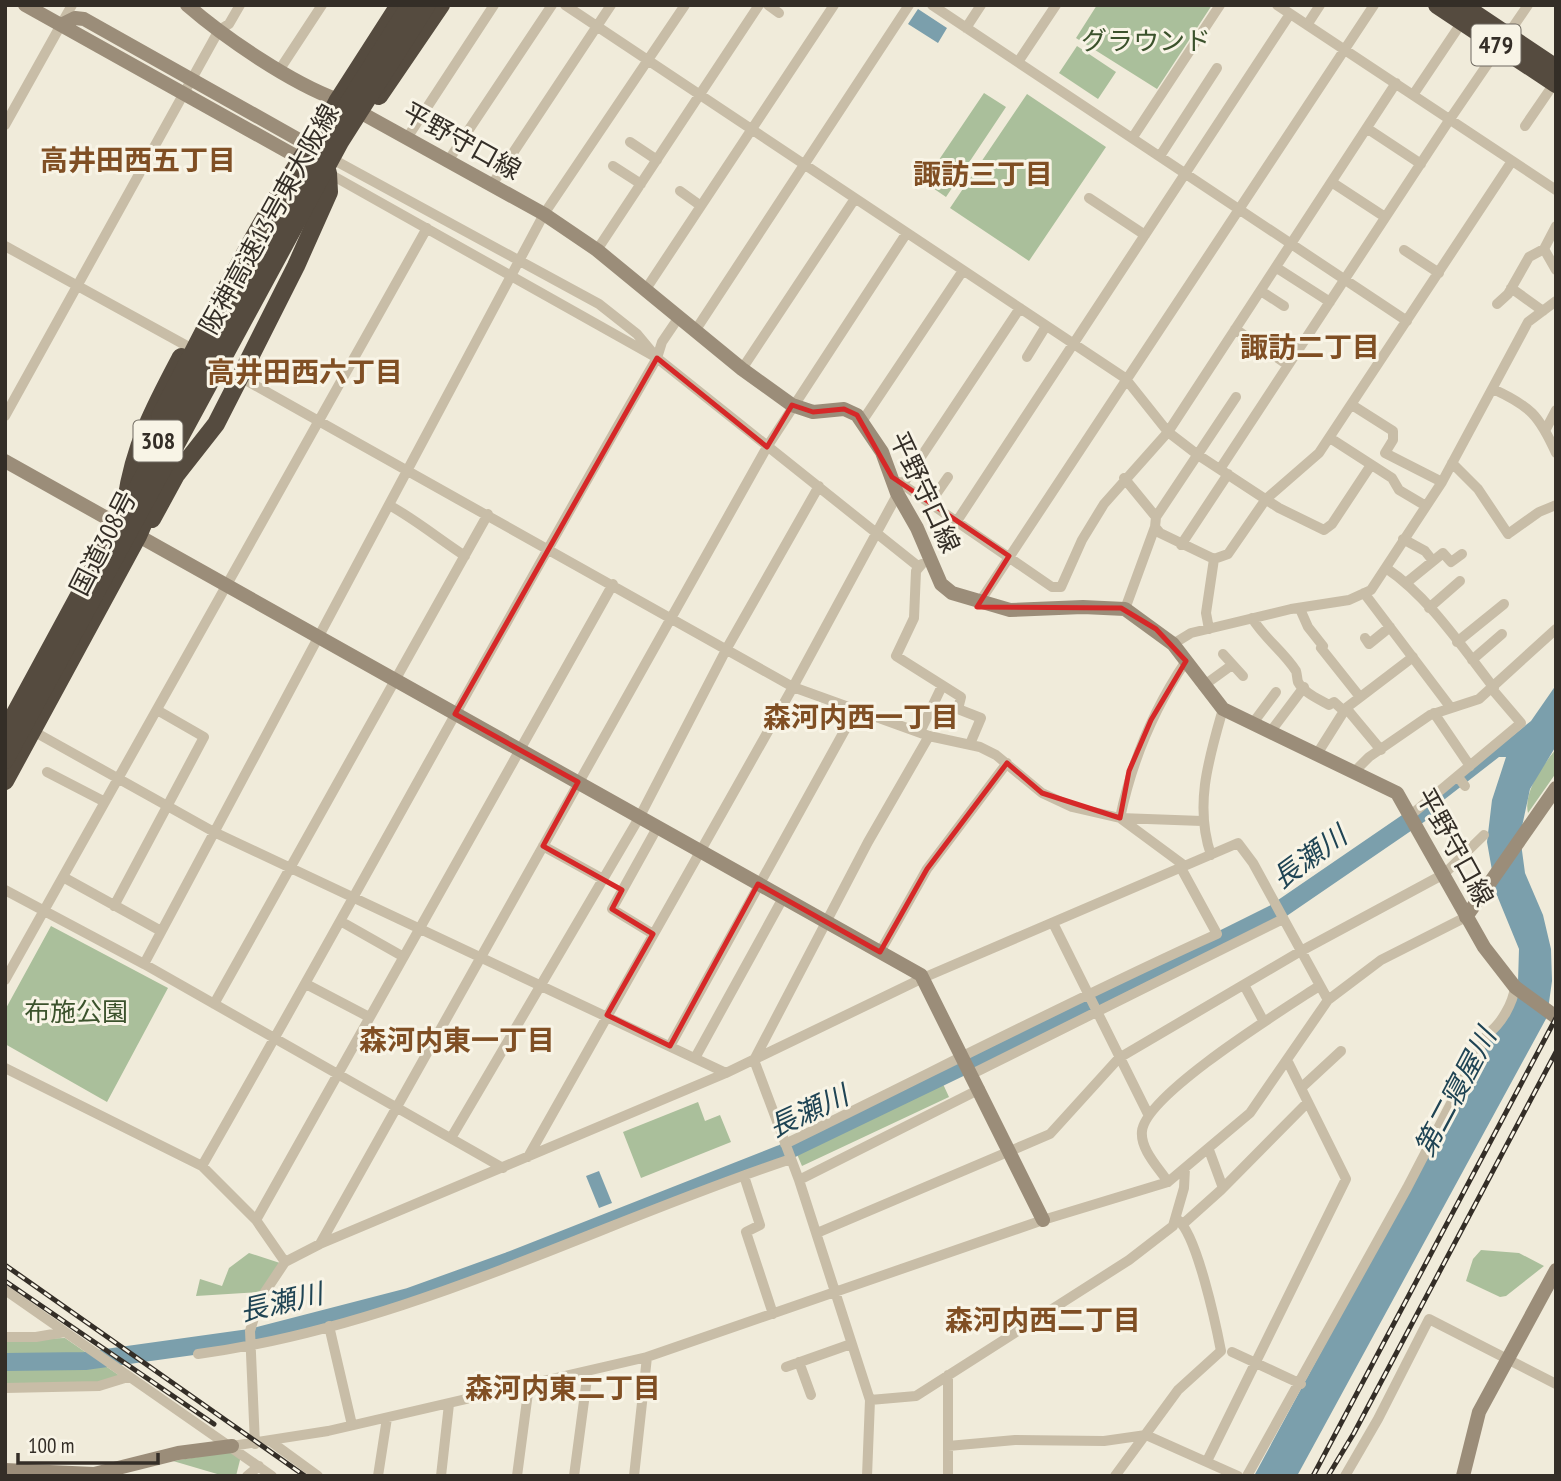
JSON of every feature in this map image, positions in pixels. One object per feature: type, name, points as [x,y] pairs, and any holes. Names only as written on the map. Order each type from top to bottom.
[{"type":"highway","name":"国道308号","points":[[6,720],[114,523],[338,100],[399,5]]},
{"type":"highway","points":[[126,500],[142,454],[160,416],[286,181],[408,5]]},
{"type":"highway","name":"阪神高速13号東大阪線","points":[[6,720],[330,132],[408,5]]},
{"type":"highway","name":"阪神高速13号東大阪線","points":[[5,760],[300,213],[387,65],[427,5]]},
{"type":"highway","name":"国道308号","points":[[5,781],[138,536],[184,442],[332,167],[441,5]]},
{"type":"highway","name":"479","points":[[1437,5],[1462,14],[1552,76]]},
{"type":"highway","points":[[138,536],[149,524],[281,283],[350,134],[387,65]]},
{"type":"highway","points":[[126,500],[131,468],[145,425],[285,166],[309,154]]},
{"type":"highway","points":[[176,475],[216,424],[240,377],[296,266],[329,192],[332,167]]},
{"type":"street","points":[[25,5],[183,92],[309,154]]},
{"type":"street","points":[[5,125],[72,5]]},
{"type":"street","name":"平野守口線","points":[[187,5],[219,30],[280,69],[544,214],[597,250],[742,369],[792,405],[813,412],[844,409],[863,420],[917,528],[924,563],[943,587],[961,598],[1010,610],[1083,607],[1125,609],[1173,643],[1223,709],[1398,793],[1484,947],[1515,987],[1552,1014]]},
{"type":"street","points":[[5,416],[183,92],[219,30],[229,24],[240,5]]},
{"type":"street","points":[[280,69],[322,5]]},
{"type":"street","points":[[407,138],[494,5]]},
{"type":"street","points":[[448,161],[552,5]]},
{"type":"street","points":[[565,5],[750,131],[1125,378],[1168,432],[1198,455],[1266,499],[1324,530],[1332,524],[1393,440],[1393,431],[1352,405]]},
{"type":"street","points":[[491,186],[611,5]]},
{"type":"street","points":[[144,964],[544,214],[685,5]]},
{"type":"street","points":[[597,250],[759,5]]},
{"type":"street","points":[[768,5],[779,13]]},
{"type":"street","points":[[646,289],[834,5]]},
{"type":"street","points":[[695,331],[909,5]]},
{"type":"street","points":[[932,5],[1407,320]]},
{"type":"street","points":[[966,28],[981,5]]},
{"type":"street","points":[[1018,62],[1056,5]]},
{"type":"street","points":[[1133,138],[1220,5]]},
{"type":"street","points":[[1277,5],[1556,190]]},
{"type":"street","points":[[1307,25],[1320,5]]},
{"type":"street","points":[[979,603],[1125,378],[1374,5]]},
{"type":"street","points":[[1181,545],[1288,365],[1528,5]]},
{"type":"street","points":[[957,522],[1290,14]]},
{"type":"street","points":[[1413,95],[1462,14]]},
{"type":"street","points":[[61,25],[75,18],[84,19],[191,79],[332,167],[599,304],[637,334],[657,358]]},
{"type":"street","points":[[1160,156],[1217,68]]},
{"type":"street","points":[[1525,126],[1552,76]]},
{"type":"street","points":[[897,484],[930,503],[1052,587],[1061,587],[1082,540],[1104,504],[1124,478],[1168,432],[1396,83]]},
{"type":"street","points":[[1368,128],[1421,164]]},
{"type":"street","points":[[630,142],[657,160]]},
{"type":"street","points":[[1124,478],[1156,522],[1181,545],[1214,559],[1228,554],[1266,499],[1319,453],[1330,438],[1512,161]]},
{"type":"street","points":[[613,166],[641,184]]},
{"type":"street","points":[[332,167],[427,228],[657,358],[767,447],[877,531],[924,563],[914,618],[896,656],[961,697],[958,709],[981,718],[970,744]]},
{"type":"street","points":[[1332,183],[1385,218]]},
{"type":"street","points":[[680,191],[701,206]]},
{"type":"street","points":[[1088,198],[1145,235]]},
{"type":"street","points":[[742,369],[854,200]]},
{"type":"street","points":[[1497,304],[1511,288],[1530,257],[1544,249],[1556,226]]},
{"type":"street","points":[[5,980],[427,228]]},
{"type":"street","points":[[320,1244],[767,447],[906,234]]},
{"type":"street","points":[[5,246],[187,346]]},
{"type":"street","points":[[1544,249],[1556,270]]},
{"type":"street","points":[[1404,250],[1439,273]]},
{"type":"street","points":[[1277,268],[1330,302]]},
{"type":"street","points":[[863,420],[962,272]]},
{"type":"street","points":[[1511,288],[1543,311]]},
{"type":"street","points":[[1261,291],[1284,306]]},
{"type":"street","points":[[1173,643],[1191,633],[1252,618],[1349,600],[1377,583],[1442,482],[1528,322],[1556,301]]},
{"type":"street","points":[[528,1157],[793,687],[877,531],[897,484],[1020,308]]},
{"type":"street","points":[[202,1166],[355,899],[455,714],[657,358],[662,342],[679,317]]},
{"type":"street","points":[[1027,357],[1046,326]]},
{"type":"street","points":[[1236,329],[1288,365]]},
{"type":"street","points":[[240,377],[793,687],[924,734],[970,744],[996,755],[1042,793],[1072,807],[1120,818],[1202,821]]},
{"type":"street","points":[[1493,389],[1524,403],[1546,429],[1556,453]]},
{"type":"street","points":[[1125,609],[1156,522],[1236,397]]},
{"type":"street","points":[[1546,429],[1556,410]]},
{"type":"street","points":[[1330,438],[1392,478],[1399,490],[1426,506]]},
{"type":"street","points":[[1385,453],[1442,482]]},
{"type":"street","points":[[5,461],[397,678],[455,714],[923,978],[1043,1220]]},
{"type":"street","points":[[1452,463],[1478,489],[1508,534],[1539,512],[1556,505]]},
{"type":"street","points":[[930,503],[948,477]]},
{"type":"street","points":[[451,1138],[639,817],[727,648],[819,486]]},
{"type":"street","points":[[389,505],[416,520],[424,530],[465,556]]},
{"type":"street","points":[[214,1004],[488,514]]},
{"type":"street","points":[[1404,539],[1425,551],[1433,561]]},
{"type":"street","points":[[1406,583],[1443,553],[1451,562],[1462,554]]},
{"type":"street","points":[[1209,629],[1206,613],[1214,559]]},
{"type":"street","points":[[1386,568],[1406,583],[1429,608],[1521,723],[1470,766],[1462,782],[1413,817]]},
{"type":"street","points":[[1429,608],[1460,581]]},
{"type":"street","points":[[256,1220],[416,929],[613,584]]},
{"type":"street","points":[[1364,593],[1451,708]]},
{"type":"street","points":[[1457,642],[1504,604]]},
{"type":"street","points":[[1300,609],[1308,627],[1323,646],[1321,648],[1360,697]]},
{"type":"street","points":[[1252,618],[1263,636],[1297,672],[1298,681],[1317,700],[1329,705],[1334,702],[1346,710],[1381,750]]},
{"type":"street","points":[[1369,644],[1390,627]]},
{"type":"street","points":[[1355,771],[1434,713],[1479,699],[1556,629]]},
{"type":"street","points":[[1472,660],[1502,634]]},
{"type":"street","points":[[1223,654],[1243,676]]},
{"type":"street","points":[[1317,754],[1346,710],[1413,657]]},
{"type":"street","points":[[1120,818],[1129,771],[1151,720],[1186,661]]},
{"type":"street","points":[[1203,686],[1233,665]]},
{"type":"street","points":[[867,1476],[870,1400],[817,1233],[754,1060],[924,734],[942,686]]},
{"type":"street","points":[[1271,731],[1304,687]]},
{"type":"street","points":[[1253,723],[1276,692]]},
{"type":"street","points":[[670,1046],[857,708]]},
{"type":"street","points":[[1211,855],[1202,821],[1209,756],[1223,709]]},
{"type":"street","points":[[114,906],[204,737],[157,710]]},
{"type":"street","points":[[1434,713],[1470,766]]},
{"type":"street","points":[[33,731],[214,832],[726,1073]]},
{"type":"street","points":[[880,952],[927,870],[1007,763]]},
{"type":"street","points":[[47,772],[59,782],[105,802]]},
{"type":"street","points":[[5,1470],[94,1475],[178,1453],[255,1444],[387,1418],[647,1357],[1043,1220],[1168,1182],[1250,1113],[1288,1062],[1328,1000],[1381,960],[1466,917],[1556,788]]},
{"type":"street","points":[[785,1144],[964,1058],[1087,993],[1217,934],[1183,867],[1120,818]]},
{"type":"street","points":[[653,934],[612,909],[657,828]]},
{"type":"street","points":[[817,1233],[1050,1134],[1119,1058],[1301,951],[1444,874],[1484,835]]},
{"type":"street","points":[[255,1444],[250,1331],[259,1301],[285,1262],[320,1244],[726,1073],[923,978],[1124,890],[1238,843],[1253,863],[1328,1000]]},
{"type":"street","points":[[543,846],[601,878]]},
{"type":"street","points":[[63,877],[161,931]]},
{"type":"street","points":[[5,890],[144,964],[503,1168]]},
{"type":"street","points":[[695,1058],[783,898]]},
{"type":"street","points":[[972,1073],[1097,1013],[1281,914]]},
{"type":"street","points":[[342,922],[402,956]]},
{"type":"street","points":[[1053,923],[1148,1114]]},
{"type":"street","points":[[306,984],[369,1017]]},
{"type":"street","points":[[1244,985],[1264,1022]]},
{"type":"street","points":[[1168,1182],[1143,1144],[1142,1129],[1148,1114],[1199,1069],[1318,986]]},
{"type":"street","points":[[1247,1476],[1301,1384],[1487,1034],[1498,1024],[1513,999],[1515,987]]},
{"type":"street","points":[[1301,1088],[1341,1051]]},
{"type":"street","points":[[1207,1461],[1346,1179],[1288,1062]]},
{"type":"street","points":[[5,1068],[202,1166],[256,1220],[285,1262]]},
{"type":"street","points":[[799,1181],[980,1089]]},
{"type":"street","points":[[870,1400],[916,1396],[1129,1260],[1223,1188],[1308,1102]]},
{"type":"street","points":[[1209,1150],[1223,1188]]},
{"type":"street","points":[[198,1354],[249,1347],[380,1314],[508,1269],[790,1158]]},
{"type":"street","points":[[1185,1168],[1180,1220],[1228,1353],[1301,1384]]},
{"type":"street","points":[[744,1176],[760,1225],[746,1232],[773,1314]]},
{"type":"street","points":[[1463,1476],[1479,1412],[1556,1270]]},
{"type":"street","points":[[5,1290],[272,1476]]},
{"type":"street","points":[[1345,1476],[1429,1320],[1556,1384]]},
{"type":"street","points":[[330,1326],[352,1425]]},
{"type":"street","points":[[5,1337],[36,1337],[65,1332]]},
{"type":"street","points":[[786,1367],[851,1344]]},
{"type":"street","points":[[1115,1476],[1178,1390],[1228,1353]]},
{"type":"street","points":[[634,1476],[647,1357]]},
{"type":"street","points":[[800,1362],[811,1395]]},
{"type":"street","points":[[574,1476],[588,1371]]},
{"type":"street","points":[[948,1375],[948,1476]]},
{"type":"street","points":[[5,1388],[99,1386],[128,1377]]},
{"type":"street","points":[[517,1476],[529,1385]]},
{"type":"street","points":[[441,1476],[449,1404]]},
{"type":"street","points":[[378,1476],[387,1418]]},
{"type":"street","points":[[948,1446],[1015,1440],[1104,1441],[1146,1435],[1238,1476]]},
{"type":"street","points":[[270,1441],[318,1476]]},
{"type":"street","points":[[247,1476],[259,1466]]},
{"type":"highlighted area","points":[[657,358],[767,447],[792,405],[813,412],[844,409],[857,415],[892,477],[1009,556],[977,607],[1121,608],[1156,629],[1186,661],[1151,720],[1129,771],[1120,818],[1042,793],[1007,763],[927,869],[880,952],[758,884],[670,1046],[607,1015],[653,934],[612,909],[622,890],[543,846],[578,782],[455,714]]},
{"type":"green space","name":"グラウンド","points":[[1097,5],[1212,5],[1157,89],[1076,38]]},
{"type":"green space","points":[[1077,46],[1116,72],[1098,99],[1059,73]]},
{"type":"green space","points":[[984,93],[1006,107],[946,197],[924,182]]},
{"type":"green space","points":[[1027,94],[1106,147],[1029,261],[950,208]]},
{"type":"green space","points":[[1556,749],[1556,773],[1528,813],[1531,788]]},
{"type":"green space","name":"布施公園","points":[[51,926],[168,988],[107,1102],[5,1044],[5,1010]]},
{"type":"green space","points":[[943,1084],[949,1097],[802,1166],[796,1152]]},
{"type":"green space","points":[[698,1102],[705,1121],[720,1115],[731,1142],[641,1178],[623,1132]]},
{"type":"green space","points":[[1481,1250],[1519,1253],[1544,1266],[1506,1296],[1500,1297],[1466,1281],[1473,1259]]},
{"type":"green space","points":[[249,1253],[280,1263],[262,1292],[196,1296],[200,1279],[222,1286],[229,1268]]},
{"type":"green space","points":[[65,1338],[120,1376],[98,1382],[5,1385],[5,1340]]},
{"type":"green space","points":[[234,1451],[241,1456],[236,1476],[224,1476],[173,1461]]},
{"type":"water","points":[[918,9],[947,28],[938,43],[908,24]]},
{"type":"water","points":[[1556,685],[1556,746],[1530,789],[1520,836],[1525,873],[1543,915],[1551,949],[1552,981],[1547,1017],[1297,1476],[1254,1476],[1490,1039],[1502,1026],[1518,982],[1519,949],[1496,893],[1487,842],[1492,800],[1506,757],[1499,757],[1418,820],[1410,818],[1531,721]]},
{"type":"water","points":[[599,1171],[612,1203],[599,1208],[586,1176]]},
{"type":"waterway","name":"長瀬川","points":[[5,1362],[85,1361],[250,1338],[409,1297],[509,1261],[781,1154],[1096,1002],[1275,913],[1424,811]]},
{"type":"railway","points":[[1313,1476],[1556,1018]]},
{"type":"railway","points":[[1328,1476],[1354,1433],[1556,1052]]},
{"type":"railway","points":[[5,1265],[305,1476]]},
{"type":"railway","points":[[5,1281],[214,1424]]},
{"type":"district","name":"高井田西五丁目","points":[[138,160]]},
{"type":"district","name":"諏訪三丁目","points":[[983,174]]},
{"type":"district","name":"諏訪二丁目","points":[[1310,347]]},
{"type":"district","name":"高井田西六丁目","points":[[305,372]]},
{"type":"district","name":"森河内西一丁目","points":[[861,717]]},
{"type":"district","name":"森河内東一丁目","points":[[457,1040]]},
{"type":"district","name":"森河内西二丁目","points":[[1043,1320]]},
{"type":"district","name":"森河内東二丁目","points":[[563,1388]]},
{"type":"water label","name":"第二寝屋川","points":[[1455,1092]]}]
